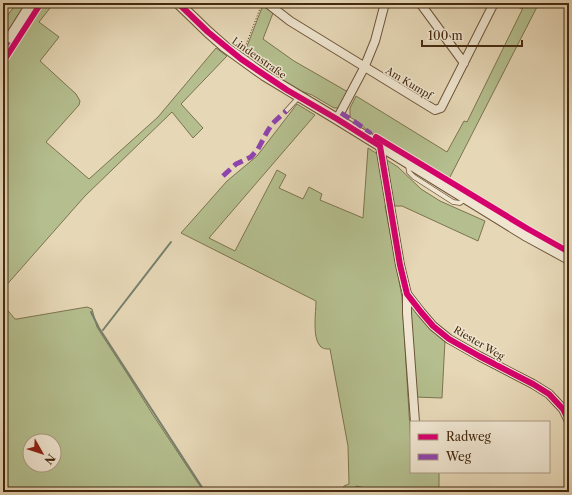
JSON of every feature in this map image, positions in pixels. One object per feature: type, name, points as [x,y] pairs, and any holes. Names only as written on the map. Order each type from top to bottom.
[{"type":"street","points":[[3,49],[32,3]]},
{"type":"street","name":"Lindenstraße","points":[[178,3],[208,32],[241,59],[264,75],[525,235],[569,259]]},
{"type":"street","name":"Am Kumpf","points":[[264,3],[364,68],[435,110],[441,108],[494,3]]},
{"type":"street","points":[[337,119],[364,68],[375,41],[385,3]]},
{"type":"street","points":[[420,3],[464,63]]},
{"type":"street","name":"Riester Weg","points":[[380,146],[400,265],[407,294],[415,421]]},
{"type":"street","name":"Riester Weg","points":[[407,294],[433,326],[449,339],[549,394],[563,409],[569,421]]},
{"type":"lane","points":[[286,111],[299,97]]},
{"type":"path","points":[[241,59],[264,3]]},
{"type":"green space","points":[[17,3],[26,3],[3,39],[3,21]]},
{"type":"green space","points":[[42,3],[54,3],[39,22],[59,37],[40,61],[76,94],[80,101],[79,105],[46,142],[89,179],[158,117],[216,48],[227,56],[181,104],[203,128],[193,138],[172,112],[85,196],[3,289],[3,66]]},
{"type":"green space","points":[[520,3],[539,3],[449,179],[367,130],[350,117],[350,108],[356,96],[447,152],[464,121],[467,122],[522,10],[523,7]]},
{"type":"green space","points":[[263,5],[273,13],[263,39],[294,61],[348,92],[340,106],[334,108],[312,95],[301,91],[244,54]]},
{"type":"green space","points":[[297,104],[315,115],[209,238],[235,251],[277,170],[286,175],[279,188],[303,199],[309,187],[322,194],[320,200],[363,218],[368,148],[398,167],[421,189],[440,201],[485,221],[478,241],[402,206],[385,206],[402,297],[410,429],[410,473],[439,473],[439,492],[386,492],[356,486],[354,492],[340,492],[344,486],[349,484],[348,446],[330,349],[321,347],[316,337],[316,301],[181,233],[227,181],[257,156]]},
{"type":"green space","points":[[3,305],[15,319],[87,307],[92,309],[97,327],[204,492],[3,492]]},
{"type":"green space","points":[[409,306],[413,307],[426,324],[445,340],[442,398],[416,397]]},
{"type":"waterway","points":[[103,330],[171,242]]},
{"type":"waterway","points":[[91,312],[99,328],[205,492]]},
{"type":"waterway","points":[[344,492],[351,490],[364,492]]},
{"type":"marked path","points":[[513,3],[523,7]]},
{"type":"marked path","points":[[3,42],[13,47]]},
{"type":"marked path","points":[[223,176],[236,164],[251,157],[258,149],[272,124],[286,111]]},
{"type":"marked path","points":[[341,113],[371,134]]},
{"type":"cycle path","points":[[3,62],[41,3]]},
{"type":"cycle path","points":[[178,3],[208,32],[241,59],[287,90],[380,146],[400,265],[407,294],[433,326],[449,339],[549,394],[563,409],[569,421]]},
{"type":"cycle path","points":[[376,137],[528,229],[569,252]]}]
